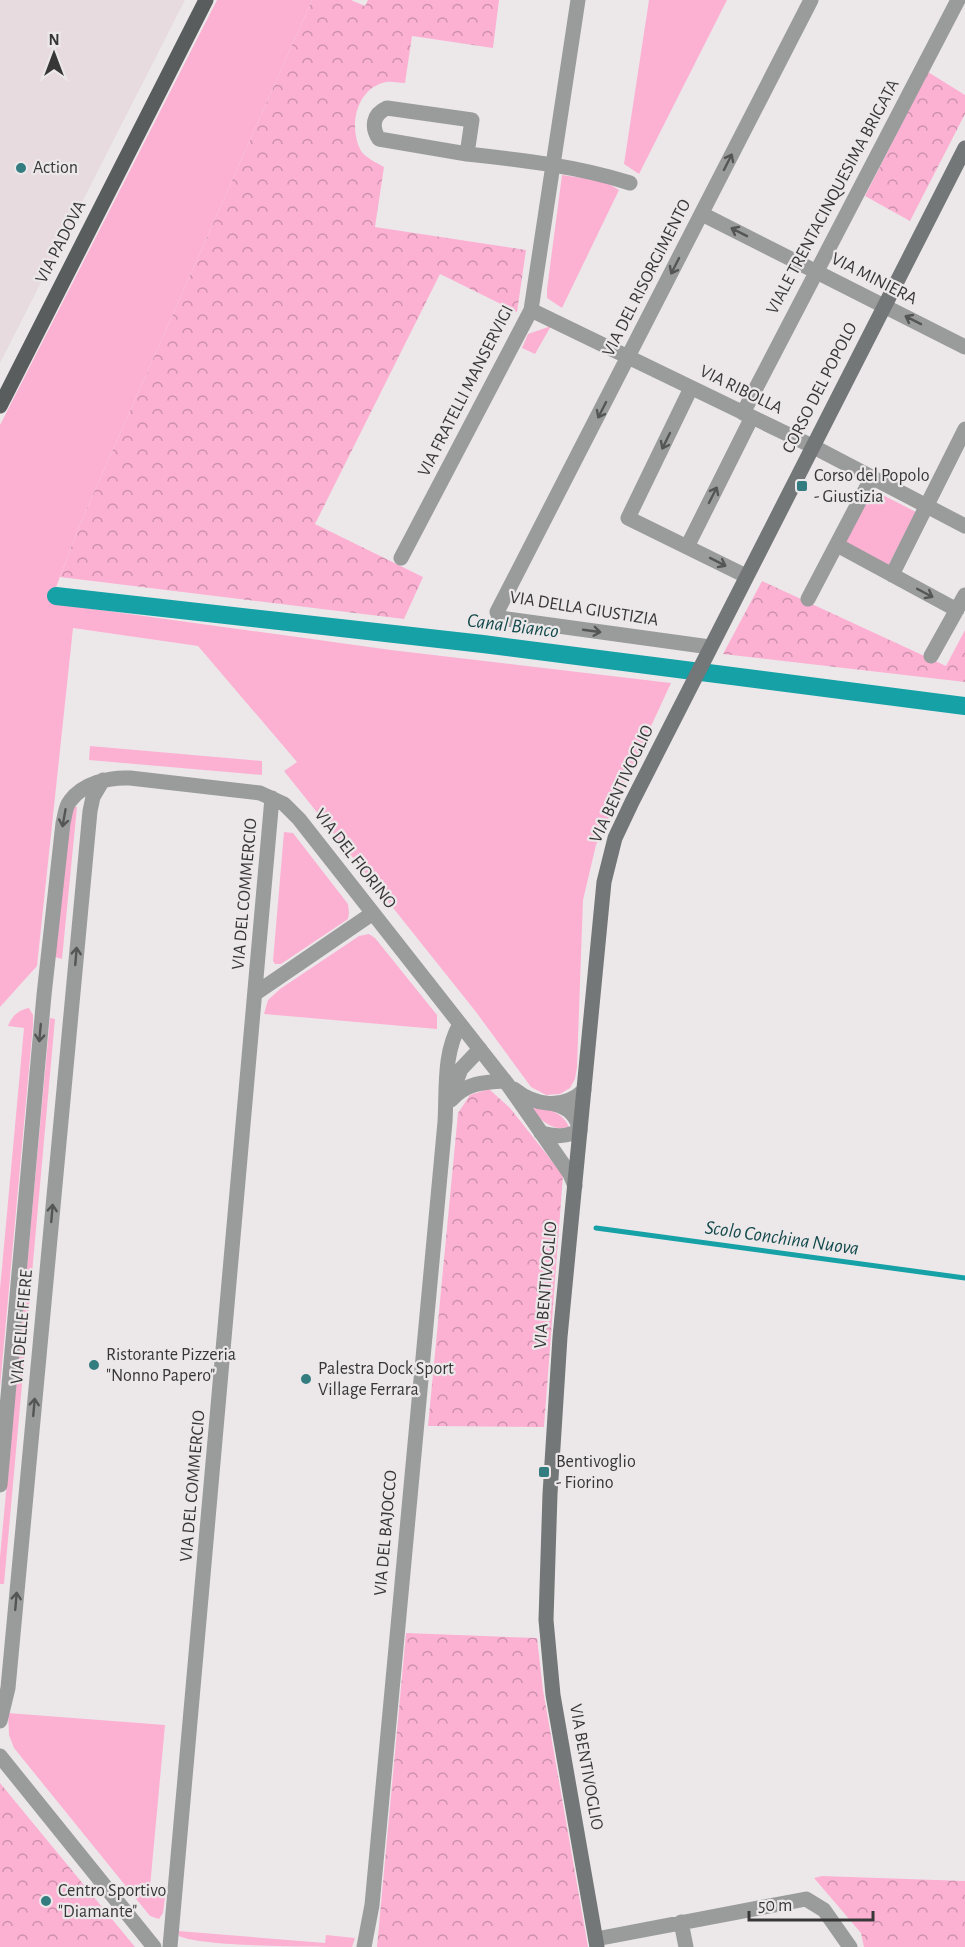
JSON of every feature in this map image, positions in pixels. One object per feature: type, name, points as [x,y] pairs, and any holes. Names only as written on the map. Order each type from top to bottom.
[{"type":"main road","name":"VIA PADOVA","points":[[0,406],[206,0]]},
{"type":"street","name":"VIA FRATELLI MANSERVIGI","points":[[401,558],[531,310],[578,0]]},
{"type":"street","name":"VIA DEL RISORGIMENTO","points":[[518,574],[812,0]]},
{"type":"street","name":"VIALE TRENTACINQUESIMA BRIGATA","points":[[687,547],[816,272],[958,0]]},
{"type":"street","points":[[467,154],[472,120],[393,108],[382,110],[375,118],[375,131],[384,141],[467,154],[552,163],[630,183]]},
{"type":"street","name":"CORSO DEL POPOLO","points":[[709,649],[965,148]]},
{"type":"street","name":"VIA MINIERA","points":[[702,214],[965,347]]},
{"type":"street","name":"VIA RIBOLLA","points":[[531,310],[812,446],[965,526]]},
{"type":"street","points":[[691,388],[628,518],[746,576]]},
{"type":"street","points":[[891,575],[964,435]]},
{"type":"street","points":[[808,599],[872,477]]},
{"type":"street","points":[[837,545],[957,610]]},
{"type":"street","name":"VIA DELLA GIUSTIZIA","points":[[518,574],[497,612],[499,617],[709,649]]},
{"type":"street","points":[[932,656],[965,595]]},
{"type":"street","name":"VIA BENTIVOGLIO","points":[[597,1943],[553,1695],[546,1620],[549,1506],[560,1337],[601,905],[609,861],[615,838],[709,649]]},
{"type":"street","name":"VIA DEL FIORINO","points":[[104,780],[141,779],[249,791],[284,804],[299,819],[507,1083],[570,1174],[575,1186]]},
{"type":"street","name":"VIA DELLE FIERE","points":[[0,1485],[44,995],[66,809],[75,796],[104,780]]},
{"type":"street","name":"VIA DELLE FIERE","points":[[0,1721],[8,1688],[11,1659],[91,804],[104,780]]},
{"type":"street","name":"VIA DEL COMMERCIO","points":[[170,1947],[272,798]]},
{"type":"street","name":"VIA DEL COMMERCIO","points":[[256,993],[373,913]]},
{"type":"street","points":[[44,995],[72,998]]},
{"type":"street","name":"VIA DEL BAJOCCO","points":[[364,1947],[372,1905],[450,1048],[460,1024]]},
{"type":"street","name":"VIA DEL BAJOCCO","points":[[445,1122],[456,1079],[461,1069],[480,1049]]},
{"type":"street","points":[[449,1103],[456,1094],[471,1084],[507,1083]]},
{"type":"street","name":"VIA DEL FIORINO","points":[[507,1083],[525,1097],[554,1104],[571,1112],[576,1117],[580,1130]]},
{"type":"street","points":[[554,1104],[572,1100],[584,1090]]},
{"type":"street","points":[[541,1132],[559,1136],[573,1134],[580,1130]]},
{"type":"street","name":"VIA DELLE FIERE","points":[[0,1680],[11,1659]]},
{"type":"street","points":[[0,1756],[154,1947]]},
{"type":"street","points":[[597,1943],[681,1922],[806,1899],[824,1910],[850,1947]]},
{"type":"street","points":[[681,1922],[686,1947]]},
{"type":"shaded area","points":[[0,0],[185,0],[0,363]]},
{"type":"green space","points":[[217,0],[312,0],[80,524],[50,603],[391,650],[671,683],[596,845],[583,900],[577,1067],[575,1079],[570,1088],[560,1094],[546,1095],[531,1087],[476,1012],[284,771],[297,762],[198,646],[73,628],[37,966],[0,1007],[0,425]]},
{"type":"green space","points":[[312,0],[351,0],[365,6],[368,0],[499,0],[493,48],[412,36],[405,83],[386,82],[376,86],[361,100],[355,120],[355,131],[361,151],[384,167],[375,227],[526,250],[517,312],[440,274],[315,524],[423,577],[404,619],[60,577],[80,524]]},
{"type":"green space","points":[[649,0],[727,0],[639,174],[624,164]]},
{"type":"green space","points":[[928,72],[965,95],[965,114],[910,221],[865,196]]},
{"type":"green space","points":[[562,175],[604,181],[619,190],[562,308],[547,298],[547,289]]},
{"type":"green space","points":[[551,326],[535,354],[522,348],[528,334]]},
{"type":"green space","points":[[871,489],[916,512],[888,566],[843,542]]},
{"type":"green space","points":[[762,581],[946,666],[965,630],[965,682],[723,654]]},
{"type":"green space","points":[[90,746],[262,761],[262,775],[89,760]]},
{"type":"green space","points":[[71,806],[77,807],[62,959],[55,957]]},
{"type":"green space","points":[[284,832],[293,833],[348,904],[349,913],[348,919],[281,964],[275,964],[273,961]]},
{"type":"green space","points":[[369,934],[375,938],[437,1015],[437,1029],[264,1014],[268,1000],[280,989],[359,936]]},
{"type":"green space","points":[[29,1008],[33,1015],[33,1025],[0,1387],[0,1289],[24,1028],[8,1026],[16,1014]]},
{"type":"green space","points":[[50,1018],[55,1019],[4,1584],[0,1584],[0,1557]]},
{"type":"green space","points":[[489,1089],[510,1108],[563,1175],[544,1427],[428,1426],[458,1113],[470,1095]]},
{"type":"green space","points":[[522,1101],[556,1112],[569,1127],[549,1125]]},
{"type":"green space","points":[[406,1633],[537,1638],[543,1690],[588,1947],[377,1947]]},
{"type":"green space","points":[[8,1713],[165,1725],[150,1887],[166,1889],[163,1913],[159,1919],[150,1916],[14,1748],[9,1735]]},
{"type":"green space","name":"Centro Sportivo \"Diamante\"","points":[[0,1783],[135,1947],[0,1947]]},
{"type":"green space","points":[[822,1876],[965,1881],[965,1947],[864,1947],[861,1933],[814,1878]]},
{"type":"green space","points":[[178,1931],[325,1943],[326,1935],[355,1938],[352,1947],[261,1946],[192,1940],[179,1936]]},
{"type":"waterway","name":"Canal Bianco","points":[[56,596],[483,644],[965,706]]},
{"type":"waterway","name":"Scolo Conchina Nuova","points":[[596,1228],[965,1278]]},
{"type":"place","name":"Action","points":[[21,168]]},
{"type":"place","name":"Corso del Popolo - Giustizia","points":[[802,486]]},
{"type":"place","name":"Ristorante Pizzeria \"Nonno Papero\"","points":[[94,1365]]},
{"type":"place","name":"Palestra Dock Sport Village Ferrara","points":[[306,1379]]},
{"type":"place","name":"Bentivoglio - Fiorino","points":[[544,1472]]},
{"type":"place","name":"Centro Sportivo \"Diamante\"","points":[[46,1901]]}]
